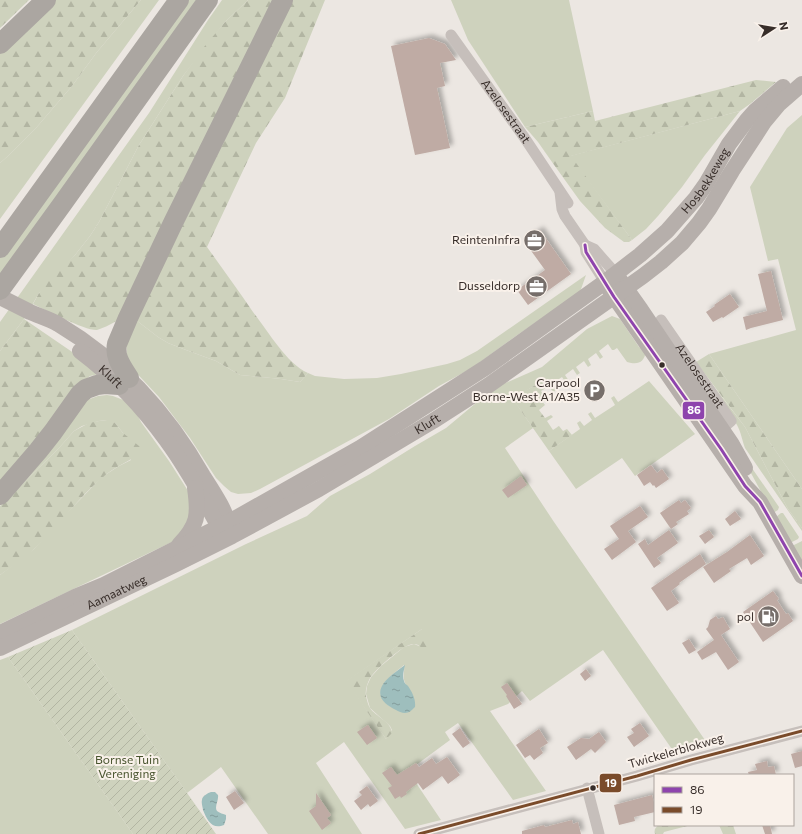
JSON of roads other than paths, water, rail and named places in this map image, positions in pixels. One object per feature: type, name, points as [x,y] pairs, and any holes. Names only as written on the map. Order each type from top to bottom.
[{"type":"highway","points":[[0,44],[46,0]]},
{"type":"highway","points":[[0,248],[178,0]]},
{"type":"highway","points":[[0,290],[208,0]]},
{"type":"highway","points":[[0,495],[38,451],[80,394],[86,389],[97,385],[124,382],[122,366],[116,354],[116,349],[128,318],[283,0]]},
{"type":"main road","name":"Hosbekkeweg","points":[[610,278],[640,255],[667,231],[683,214],[706,184],[729,144],[755,111],[783,87],[796,79],[802,78]]},
{"type":"main road","name":"Hosbekkeweg","points":[[620,293],[661,262],[686,238],[709,209],[764,122],[778,104],[802,84]]},
{"type":"main road","name":"Kluft","points":[[226,528],[360,448],[485,368],[610,278]]},
{"type":"main road","name":"Azelosestraat","points":[[610,278],[716,433],[745,486],[760,502],[802,576]]},
{"type":"main road","name":"Kluft","points":[[226,528],[319,489],[432,421],[488,385],[620,293]]},
{"type":"main road","name":"Kluft","points":[[0,297],[56,323],[106,357],[142,409],[166,440],[226,528]]},
{"type":"main road","name":"Kluft","points":[[124,382],[155,406],[174,429],[202,473],[226,528]]},
{"type":"main road","points":[[175,550],[194,526],[197,509],[194,482]]},
{"type":"main road","name":"Aamaatweg","points":[[0,632],[104,585],[175,550],[226,528]]},
{"type":"main road","name":"Aamaatweg","points":[[0,648],[176,564],[226,528]]},
{"type":"street","name":"Azelosestraat","points":[[451,35],[524,137],[568,203]]},
{"type":"street","name":"Azelosestraat","points":[[559,188],[562,209],[565,216],[585,245],[586,252],[610,278]]},
{"type":"street","name":"Azelosestraat","points":[[661,320],[731,421],[716,433]]},
{"type":"street","name":"Twickelerblokweg","points":[[418,834],[802,731]]},
{"type":"street","points":[[587,788],[599,834]]},
{"type":"water","points":[[405,665],[403,679],[412,693],[415,707],[409,712],[405,713],[389,706],[383,701],[380,690],[386,680]]},
{"type":"water","points":[[215,792],[218,795],[217,811],[226,815],[224,825],[216,826],[210,823],[203,810],[202,799],[205,795]]},
{"type":"place","name":"ReintenInfra","points":[[535,240]]},
{"type":"place","name":"Dusseldorp","points":[[536,286]]},
{"type":"place","name":"Carpool Borne-West A1/A35","points":[[595,390]]},
{"type":"place","name":"pol","points":[[769,617]]},
{"type":"park label","name":"Bornse Tuin Vereniging","points":[[127,767]]}]
